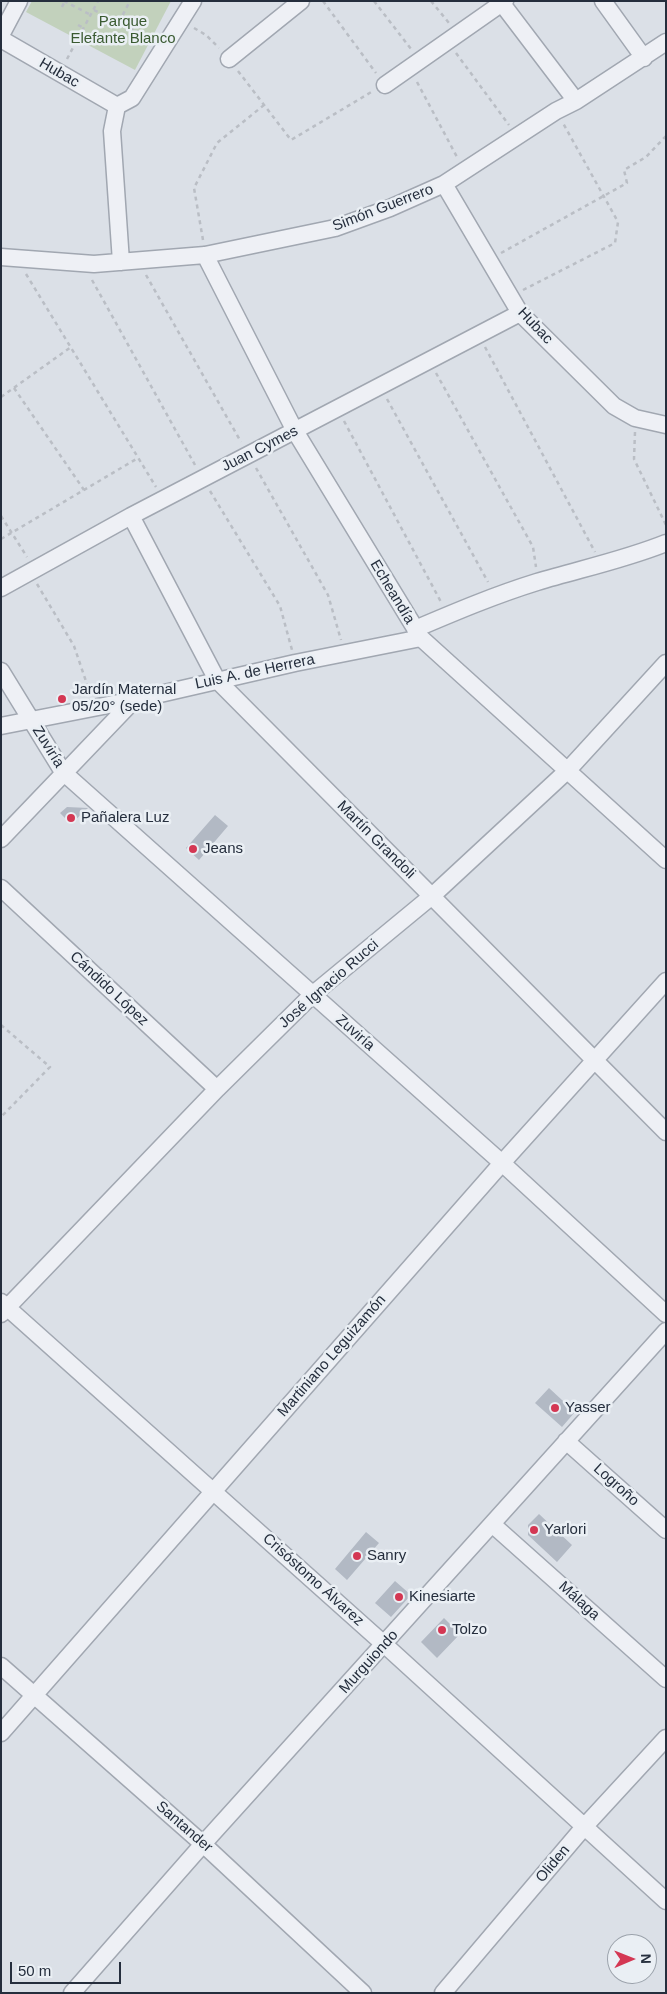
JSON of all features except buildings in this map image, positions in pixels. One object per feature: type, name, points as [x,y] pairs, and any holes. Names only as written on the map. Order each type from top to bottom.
[{"type":"street","points":[[1,35],[19,1]]},
{"type":"street","points":[[121,262],[112,131],[117,106],[132,98],[194,1]]},
{"type":"street","points":[[229,59],[301,1]]},
{"type":"street","points":[[603,1],[644,58]]},
{"type":"street","points":[[385,85],[502,2],[576,101]]},
{"type":"street","name":"Hubac","points":[[1,39],[117,106]]},
{"type":"street","name":"Simón Guerrero","points":[[9,258],[82,263],[138,261],[205,255],[335,228],[390,208],[444,184],[556,111],[576,101],[644,58],[666,42]]},
{"type":"street","name":"Hubac","points":[[444,184],[520,313],[614,406],[635,418],[664,422]]},
{"type":"street","name":"Echeandía","points":[[205,255],[295,431],[418,634],[666,860]]},
{"type":"street","name":"Juan Cymes","points":[[1,588],[131,516],[520,313]]},
{"type":"street","name":"Martín Grandoli","points":[[131,516],[217,680],[666,1132]]},
{"type":"street","name":"Luis A. de Herrera","points":[[1,726],[134,700],[295,662],[345,653],[418,634],[448,615],[495,596],[539,582],[630,558],[666,543]]},
{"type":"street","name":"José Ignacio Rucci","points":[[3,1308],[217,1089],[312,995],[432,896],[568,770],[666,663]]},
{"type":"street","name":"Zuviría","points":[[1,671],[63,772],[502,1162],[666,1314]]},
{"type":"street","points":[[1,839],[63,772],[134,700]]},
{"type":"street","name":"Cándido López","points":[[1,888],[217,1089]]},
{"type":"street","name":"Martiniano Leguizamón","points":[[1,1733],[502,1162],[666,981]]},
{"type":"street","name":"Crisóstomo Álvarez","points":[[3,1308],[214,1491],[666,1901]]},
{"type":"street","name":"Murguiondo","points":[[72,1993],[666,1331]]},
{"type":"street","name":"Logroño","points":[[566,1441],[666,1530]]},
{"type":"street","name":"Málaga","points":[[492,1524],[666,1679]]},
{"type":"street","name":"Santander","points":[[1,1666],[204,1844],[362,1993]]},
{"type":"street","name":"Oliden","points":[[444,1993],[584,1827],[666,1738]]},
{"type":"path","points":[[62,7],[65,1],[91,15]]},
{"type":"path","points":[[60,73],[98,1]]},
{"type":"path","points":[[119,22],[130,1]]},
{"type":"path","points":[[183,20],[206,35],[229,59],[291,140],[385,85],[323,1]]},
{"type":"path","points":[[374,1],[414,64],[464,171]]},
{"type":"path","points":[[431,1],[517,137]]},
{"type":"path","points":[[94,10],[166,46]]},
{"type":"path","points":[[78,25],[84,28]]},
{"type":"path","points":[[205,255],[194,188],[217,143],[264,105]]},
{"type":"path","points":[[510,296],[615,243],[618,222],[556,111]]},
{"type":"path","points":[[489,260],[627,183],[624,170],[646,157],[666,136]]},
{"type":"path","points":[[9,258],[71,347],[164,499]]},
{"type":"path","points":[[138,261],[328,595],[345,653]]},
{"type":"path","points":[[82,263],[202,479],[280,606],[295,662]]},
{"type":"path","points":[[479,335],[602,565]]},
{"type":"path","points":[[1,392],[3,396],[71,347]]},
{"type":"path","points":[[430,360],[533,547],[539,582]]},
{"type":"path","points":[[380,386],[495,596]]},
{"type":"path","points":[[14,388],[84,490]]},
{"type":"path","points":[[337,409],[448,615]]},
{"type":"path","points":[[635,418],[634,459],[666,525]]},
{"type":"path","points":[[1,539],[138,458]]},
{"type":"path","points":[[1,516],[12,532],[74,646],[95,707]]},
{"type":"path","points":[[1,1025],[50,1067],[1,1116]]},
{"type":"green space","name":"Parque Elefante Blanco","points":[[32,1],[171,1],[135,70],[26,12]]},
{"type":"place","name":"Jardín Maternal 05/20° (sede)","points":[[62,699]]},
{"type":"place","name":"Pañalera Luz","points":[[71,818]]},
{"type":"place","name":"Jeans","points":[[193,849]]},
{"type":"place","name":"Yasser","points":[[555,1408]]},
{"type":"place","name":"Yarlori","points":[[534,1530]]},
{"type":"place","name":"Sanry","points":[[357,1556]]},
{"type":"place","name":"Kinesiarte","points":[[399,1597]]},
{"type":"place","name":"Tolzo","points":[[442,1630]]}]
